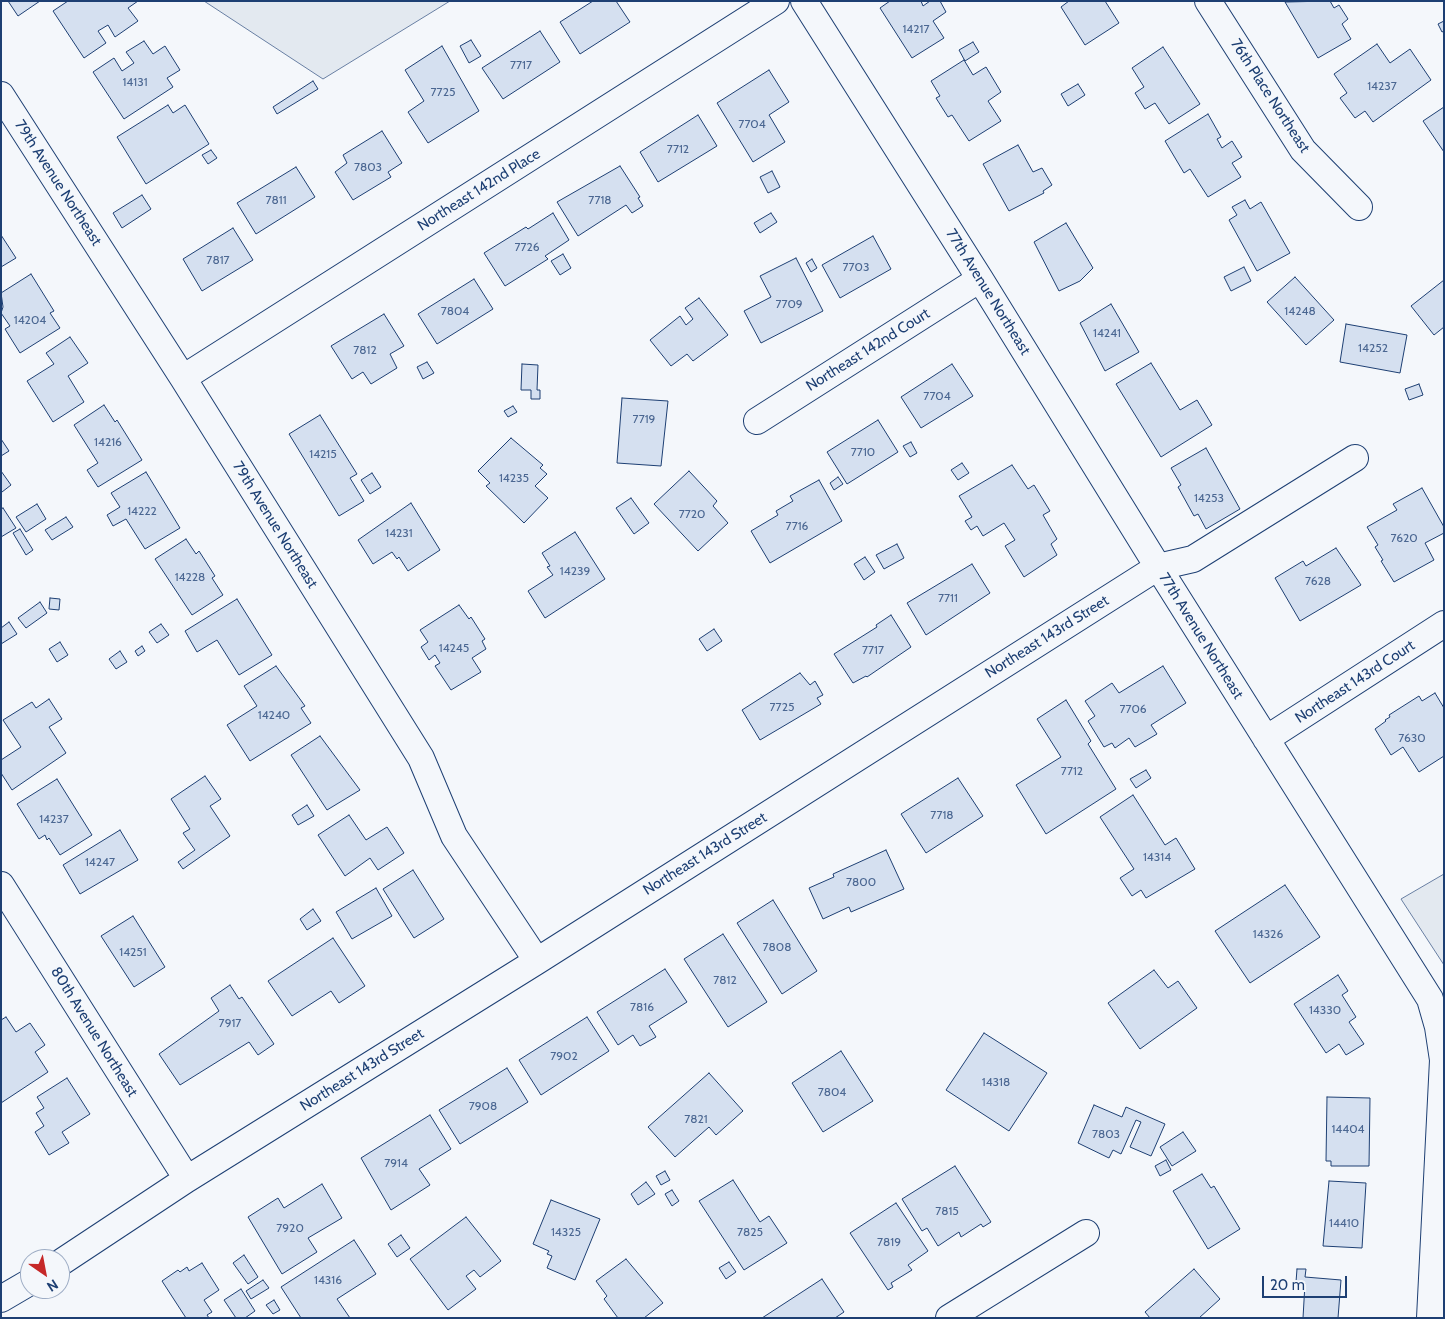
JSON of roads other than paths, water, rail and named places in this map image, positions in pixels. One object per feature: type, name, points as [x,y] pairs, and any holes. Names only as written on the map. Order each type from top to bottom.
[{"type":"street","name":"Northeast 142nd Place","points":[[183,378],[776,1]]},
{"type":"street","name":"77th Avenue Northeast","points":[[804,1],[1430,999],[1438,1027],[1443,1060],[1430,1318]]},
{"type":"street","name":"76th Place Northeast","points":[[1208,1],[1303,150],[1359,207]]},
{"type":"street","name":"79th Avenue Northeast","points":[[1,95],[183,378],[421,758],[454,836],[536,961]]},
{"type":"street","name":"Northeast 142nd Court","points":[[757,421],[980,279]]},
{"type":"street","name":"Northeast 143rd Street","points":[[70,1256],[187,1178],[536,961],[1158,567],[1194,559],[1355,458]]},
{"type":"street","name":"Northeast 143rd Court","points":[[1266,739],[1444,624]]},
{"type":"street","name":"80th Avenue Northeast","points":[[1,885],[187,1178]]},
{"type":"street","points":[[949,1318],[1086,1233]]},
{"type":"street","points":[[1,1300],[20,1288]]}]
